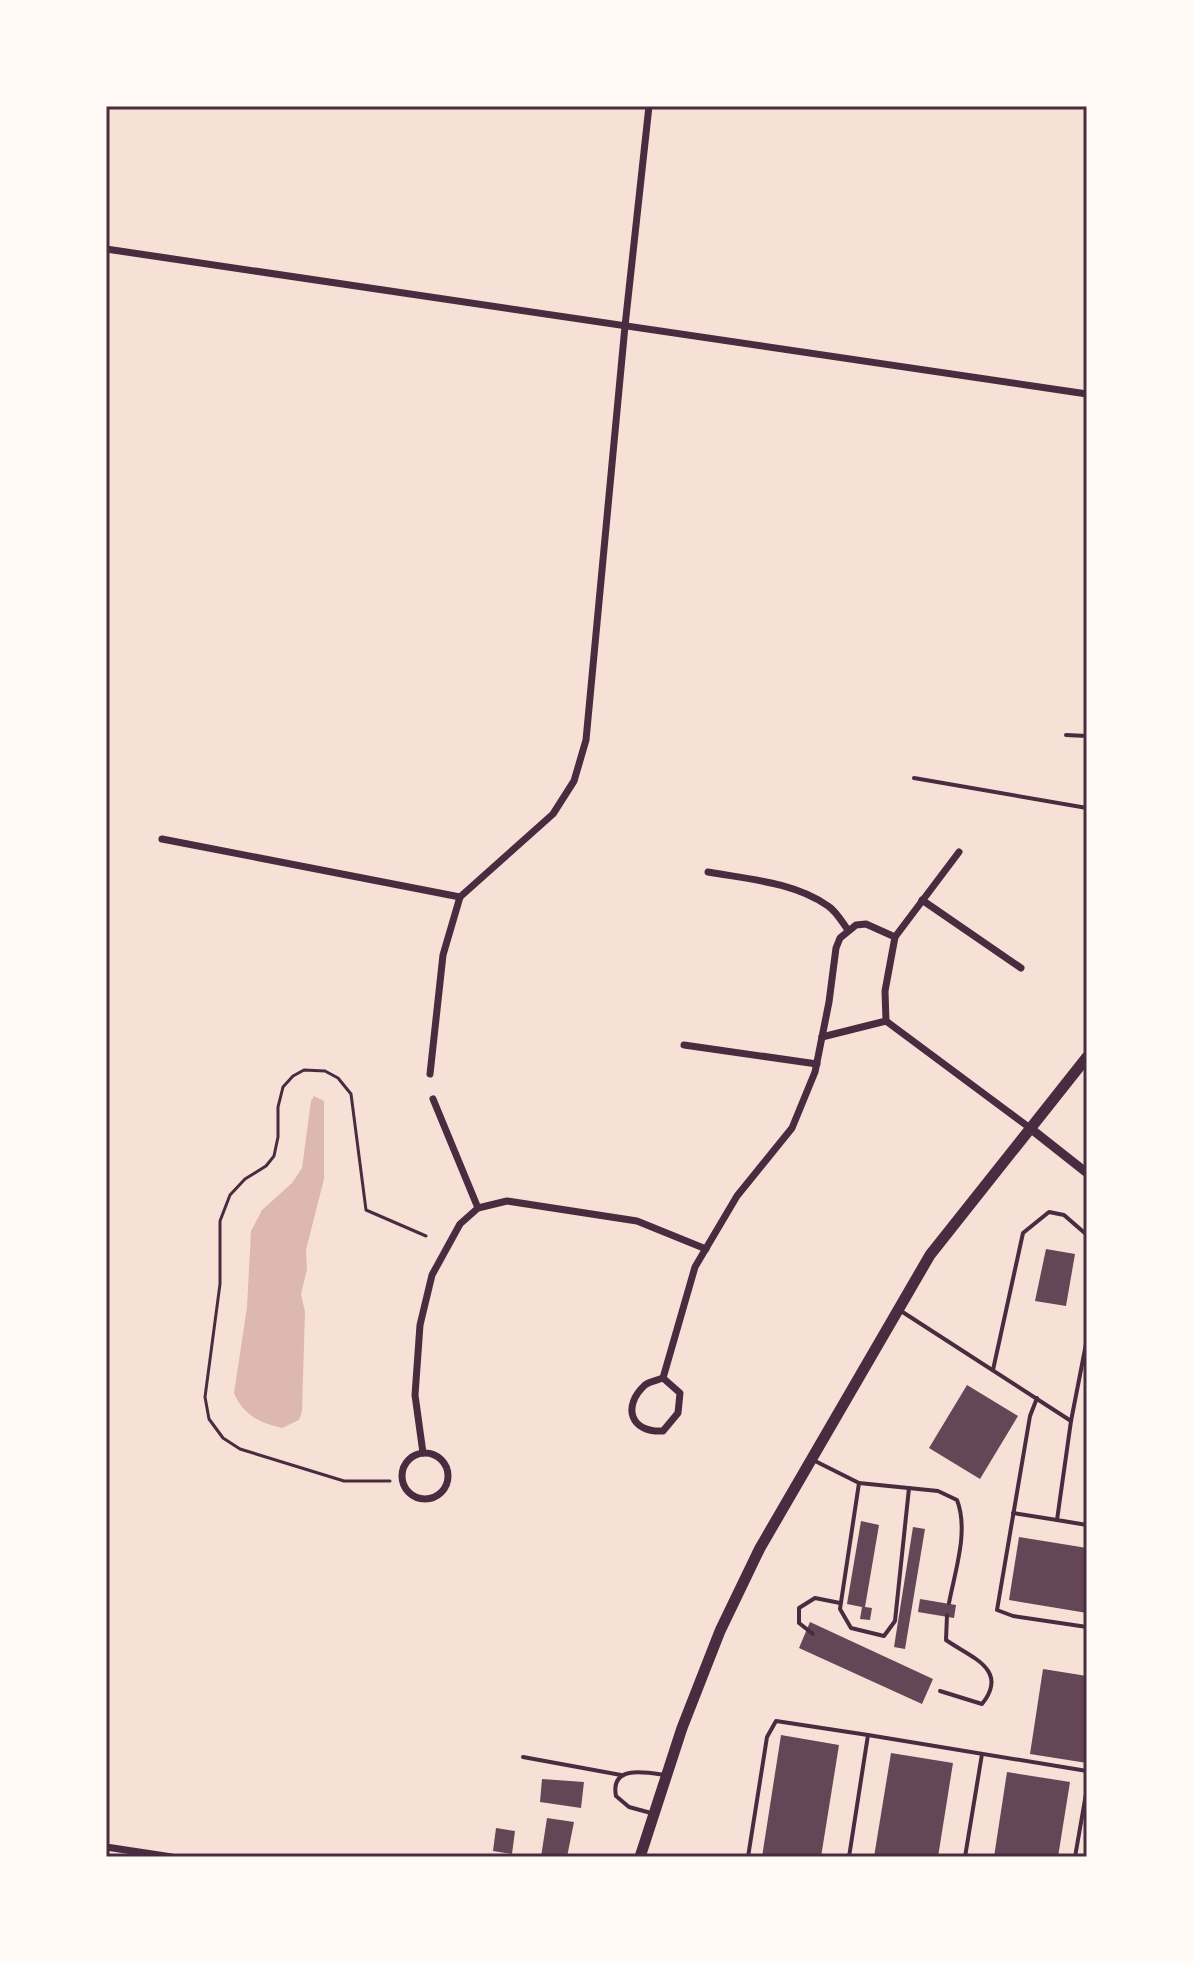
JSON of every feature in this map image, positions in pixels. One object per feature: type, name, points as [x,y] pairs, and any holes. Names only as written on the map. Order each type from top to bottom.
[{"type":"main road","points":[[640,1857],[682,1728],[720,1631],[760,1548],[930,1255],[1087,1057]]},
{"type":"street","points":[[430,1074],[443,955],[460,897],[551,817],[565,798],[581,763],[649,106]]},
{"type":"street","points":[[106,249],[1087,394]]},
{"type":"street","points":[[162,839],[460,897]]},
{"type":"street","points":[[886,1021],[885,991],[895,937],[959,852]]},
{"type":"street","points":[[708,872],[774,884],[806,894],[831,907],[848,930]]},
{"type":"street","points":[[922,900],[1021,968]]},
{"type":"street","points":[[663,1378],[695,1267],[737,1196],[792,1128],[817,1064],[836,948],[848,930],[856,925],[866,924],[895,937]]},
{"type":"street","points":[[822,1037],[886,1021]]},
{"type":"street","points":[[886,1021],[1087,1173]]},
{"type":"street","points":[[684,1045],[817,1064]]},
{"type":"street","points":[[433,1099],[478,1208]]},
{"type":"street","points":[[423,1453],[415,1395],[420,1325],[432,1275],[460,1224],[478,1208],[507,1201],[637,1221],[706,1249]]},
{"type":"street","points":[[663,1378],[680,1393],[678,1413],[663,1431],[648,1432],[638,1427],[632,1415],[635,1398],[647,1383],[663,1378]]},
{"type":"street","points":[[423,1453],[440,1458],[448,1474],[443,1491],[427,1500],[410,1494],[402,1479],[407,1462],[423,1453]]},
{"type":"street","points":[[106,1847],[172,1857]]},
{"type":"lane","points":[[1066,735],[1087,736]]},
{"type":"lane","points":[[914,778],[1087,808]]},
{"type":"lane","points":[[993,1370],[1023,1233],[1049,1212],[1064,1215],[1087,1235]]},
{"type":"lane","points":[[898,1308],[1071,1421]]},
{"type":"lane","points":[[1057,1520],[1087,1339]]},
{"type":"lane","points":[[1037,1398],[1030,1416],[997,1610],[1013,1616],[1087,1627]]},
{"type":"lane","points":[[811,1458],[859,1483],[938,1491],[957,1500],[962,1521],[949,1603]]},
{"type":"lane","points":[[859,1483],[840,1609],[851,1628],[884,1636],[895,1621],[909,1488]]},
{"type":"lane","points":[[1013,1513],[1087,1525]]},
{"type":"lane","points":[[813,1634],[799,1623],[799,1608],[815,1598],[841,1603]]},
{"type":"lane","points":[[940,1691],[982,1704],[989,1695],[992,1674],[987,1665],[946,1640],[947,1615]]},
{"type":"lane","points":[[748,1857],[767,1737],[776,1721],[1087,1771]]},
{"type":"lane","points":[[849,1857],[868,1735]]},
{"type":"lane","points":[[965,1857],[982,1754]]},
{"type":"lane","points":[[523,1757],[621,1775],[641,1771],[666,1776]]},
{"type":"lane","points":[[621,1775],[617,1781],[616,1796],[629,1807],[654,1814]]},
{"type":"lane","points":[[1075,1857],[1087,1788]]},
{"type":"path","points":[[390,1481],[344,1481],[262,1457],[240,1449],[223,1438],[209,1419],[205,1397],[220,1284],[220,1221],[230,1195],[274,1156],[278,1107],[283,1087],[293,1076],[304,1070],[325,1071],[345,1086],[351,1094],[366,1210],[426,1236]]},
{"type":"shaded area","points":[[314,1096],[324,1101],[324,1179],[306,1250],[307,1269],[301,1294],[305,1312],[302,1411],[299,1420],[282,1428],[253,1417],[242,1407],[234,1393],[247,1307],[251,1231],[262,1210],[292,1183],[302,1168]]},
{"type":"building","points":[[1046,1249],[1075,1254],[1066,1306],[1035,1301]]},
{"type":"building","points":[[967,1385],[1018,1416],[980,1479],[929,1448]]},
{"type":"building","points":[[861,1521],[879,1525],[865,1607],[872,1608],[870,1620],[860,1619],[862,1607],[847,1604]]},
{"type":"building","points":[[913,1527],[925,1529],[905,1649],[894,1647]]},
{"type":"building","points":[[1019,1537],[1087,1548],[1087,1613],[1009,1600]]},
{"type":"building","points":[[920,1599],[956,1605],[954,1618],[918,1612]]},
{"type":"building","points":[[810,1622],[933,1679],[922,1704],[799,1648]]},
{"type":"building","points":[[1043,1669],[1087,1676],[1087,1763],[1030,1754]]},
{"type":"building","points":[[781,1735],[839,1745],[821,1857],[762,1857]]},
{"type":"building","points":[[891,1753],[953,1763],[938,1857],[874,1857]]},
{"type":"building","points":[[1007,1772],[1070,1782],[1058,1857],[994,1857]]},
{"type":"building","points":[[542,1779],[584,1782],[581,1808],[540,1802]]},
{"type":"building","points":[[547,1818],[574,1822],[567,1857],[541,1857]]},
{"type":"building","points":[[496,1828],[515,1831],[512,1854],[493,1851]]}]
